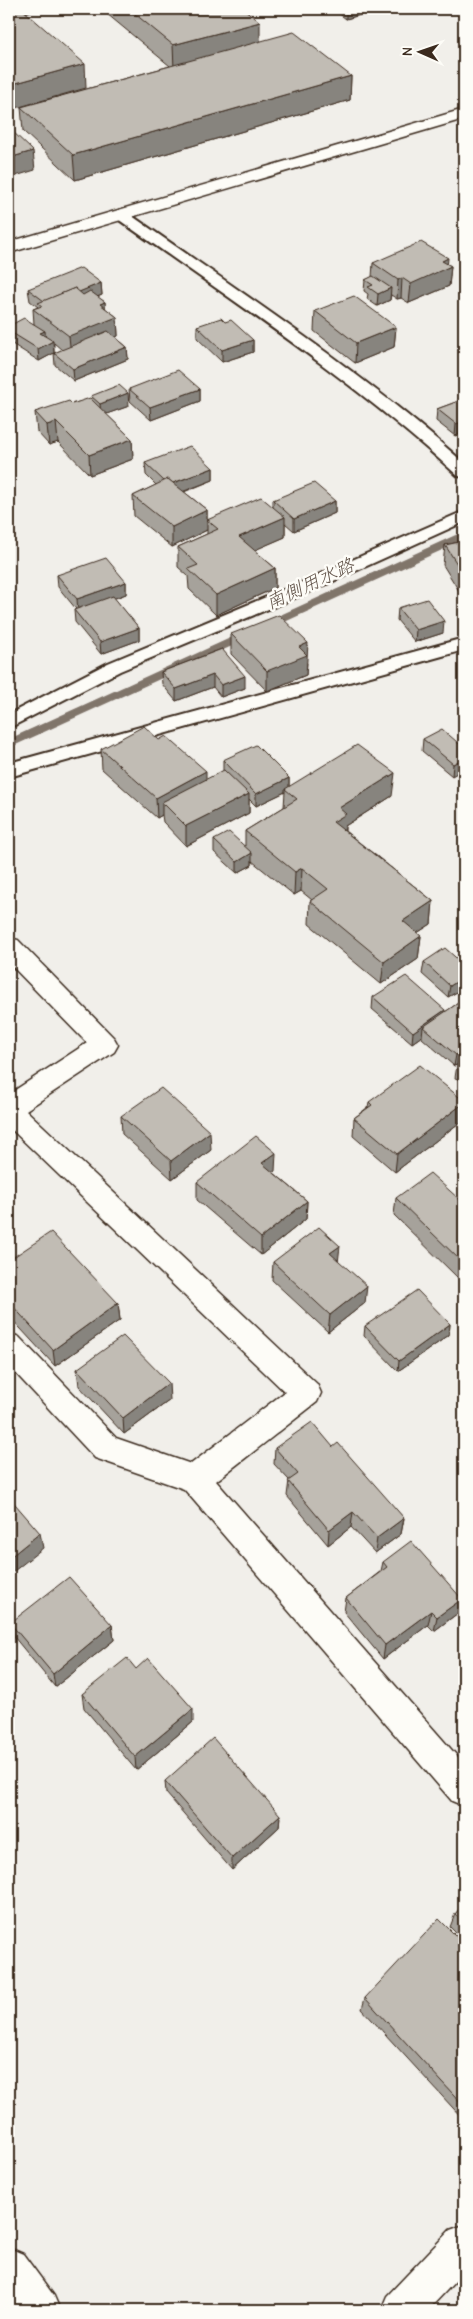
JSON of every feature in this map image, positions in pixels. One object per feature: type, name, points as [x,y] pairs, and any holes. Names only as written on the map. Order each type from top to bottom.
[{"type":"street","points":[[9,248],[464,114]]},
{"type":"street","points":[[9,947],[105,1045],[9,1107]]},
{"type":"street","points":[[9,1111],[306,1393],[195,1479]]},
{"type":"street","points":[[9,1346],[106,1448],[195,1479],[464,1789]]},
{"type":"street","points":[[401,2310],[464,2244]]},
{"type":"street","points":[[9,2268],[40,2310]]},
{"type":"lane","points":[[120,214],[355,380],[423,435],[464,472]]},
{"type":"lane","points":[[9,722],[114,668],[310,585],[464,516]]},
{"type":"lane","points":[[9,770],[464,644]]},
{"type":"building","points":[[9,9],[22,9],[85,64],[9,85]]},
{"type":"building","points":[[129,9],[244,9],[260,22],[173,45]]},
{"type":"building","points":[[294,32],[351,76],[73,155],[21,107]]},
{"type":"building","points":[[9,128],[33,151],[9,158]]},
{"type":"building","points":[[421,242],[448,258],[442,261],[451,266],[411,284],[402,278],[398,280],[373,263]]},
{"type":"building","points":[[81,268],[101,283],[79,292],[75,288],[44,301],[28,289]]},
{"type":"building","points":[[373,276],[391,288],[378,294],[368,287],[373,285],[365,280]]},
{"type":"building","points":[[75,288],[83,295],[90,291],[105,302],[100,304],[117,317],[69,336],[33,309],[42,306],[38,303]]},
{"type":"building","points":[[354,296],[396,327],[356,343],[315,311]]},
{"type":"building","points":[[24,318],[45,331],[40,333],[53,341],[38,349],[9,331],[9,326]]},
{"type":"building","points":[[221,318],[225,322],[231,320],[253,340],[222,350],[197,326]]},
{"type":"building","points":[[108,331],[127,347],[73,369],[54,353]]},
{"type":"building","points":[[178,370],[200,389],[150,407],[129,389]]},
{"type":"building","points":[[119,385],[128,393],[100,404],[91,396]]},
{"type":"building","points":[[90,398],[132,439],[89,455],[56,422],[47,425],[35,412],[69,401],[72,404]]},
{"type":"building","points":[[464,399],[464,421],[456,424],[437,409]]},
{"type":"building","points":[[190,446],[213,468],[173,483],[168,479],[164,481],[145,463]]},
{"type":"building","points":[[168,479],[207,510],[172,527],[133,496]]},
{"type":"building","points":[[314,483],[335,501],[294,519],[273,500]]},
{"type":"building","points":[[261,497],[285,517],[239,537],[275,568],[216,595],[188,569],[198,565],[178,547],[218,529],[207,520]]},
{"type":"building","points":[[464,541],[464,575],[445,545]]},
{"type":"building","points":[[106,558],[126,582],[77,599],[57,575]]},
{"type":"building","points":[[113,596],[139,628],[100,642],[74,610]]},
{"type":"building","points":[[427,599],[444,621],[416,630],[398,608]]},
{"type":"building","points":[[279,615],[308,643],[299,647],[307,655],[267,671],[231,634]]},
{"type":"building","points":[[222,649],[245,676],[221,685],[213,675],[176,689],[161,672]]},
{"type":"building","points":[[144,726],[159,740],[166,736],[206,771],[156,798],[101,749]]},
{"type":"building","points":[[442,729],[464,748],[464,758],[453,764],[423,739]]},
{"type":"building","points":[[256,745],[289,778],[256,794],[223,760]]},
{"type":"building","points":[[357,745],[395,773],[339,808],[346,814],[333,822],[433,901],[403,921],[421,936],[384,962],[310,901],[328,889],[302,868],[295,872],[245,831],[297,799],[285,789]]},
{"type":"building","points":[[224,770],[249,794],[186,826],[162,802]]},
{"type":"building","points":[[229,832],[252,853],[237,862],[214,840]]},
{"type":"building","points":[[445,948],[464,965],[464,977],[450,986],[424,962]]},
{"type":"building","points":[[406,976],[445,1010],[413,1032],[373,997]]},
{"type":"building","points":[[464,999],[464,1050],[456,1055],[423,1027]]},
{"type":"building","points":[[464,1054],[464,1061],[458,1059]]},
{"type":"building","points":[[420,1065],[464,1101],[464,1103],[397,1154],[354,1118],[372,1105],[369,1102]]},
{"type":"building","points":[[161,1088],[210,1132],[171,1161],[121,1116]]},
{"type":"building","points":[[256,1136],[276,1153],[262,1163],[307,1201],[261,1238],[197,1182]]},
{"type":"building","points":[[430,1173],[460,1200],[464,1197],[464,1260],[462,1262],[396,1198]]},
{"type":"building","points":[[319,1227],[340,1246],[330,1253],[367,1286],[330,1315],[273,1262]]},
{"type":"building","points":[[51,1232],[118,1303],[53,1350],[9,1302],[9,1260]]},
{"type":"building","points":[[417,1290],[450,1324],[399,1361],[365,1326]]},
{"type":"building","points":[[123,1336],[169,1383],[123,1418],[77,1369]]},
{"type":"building","points":[[312,1422],[333,1447],[338,1443],[404,1518],[377,1538],[353,1512],[329,1530],[288,1481],[298,1474],[275,1448]]},
{"type":"building","points":[[9,1497],[40,1533],[9,1558]]},
{"type":"building","points":[[411,1541],[462,1599],[437,1617],[431,1611],[385,1645],[346,1598],[387,1567],[383,1562]]},
{"type":"building","points":[[69,1577],[112,1625],[53,1674],[10,1623]]},
{"type":"building","points":[[127,1658],[136,1669],[148,1658],[193,1709],[135,1757],[82,1694]]},
{"type":"building","points":[[213,1738],[280,1815],[232,1858],[165,1781]]},
{"type":"building","points":[[464,1904],[464,1924],[455,1914]]},
{"type":"building","points":[[439,1919],[458,1938],[464,1931],[464,2106],[365,1998]]},
{"type":"waterway","name":"南側用水路","points":[[9,744],[464,536]]}]
